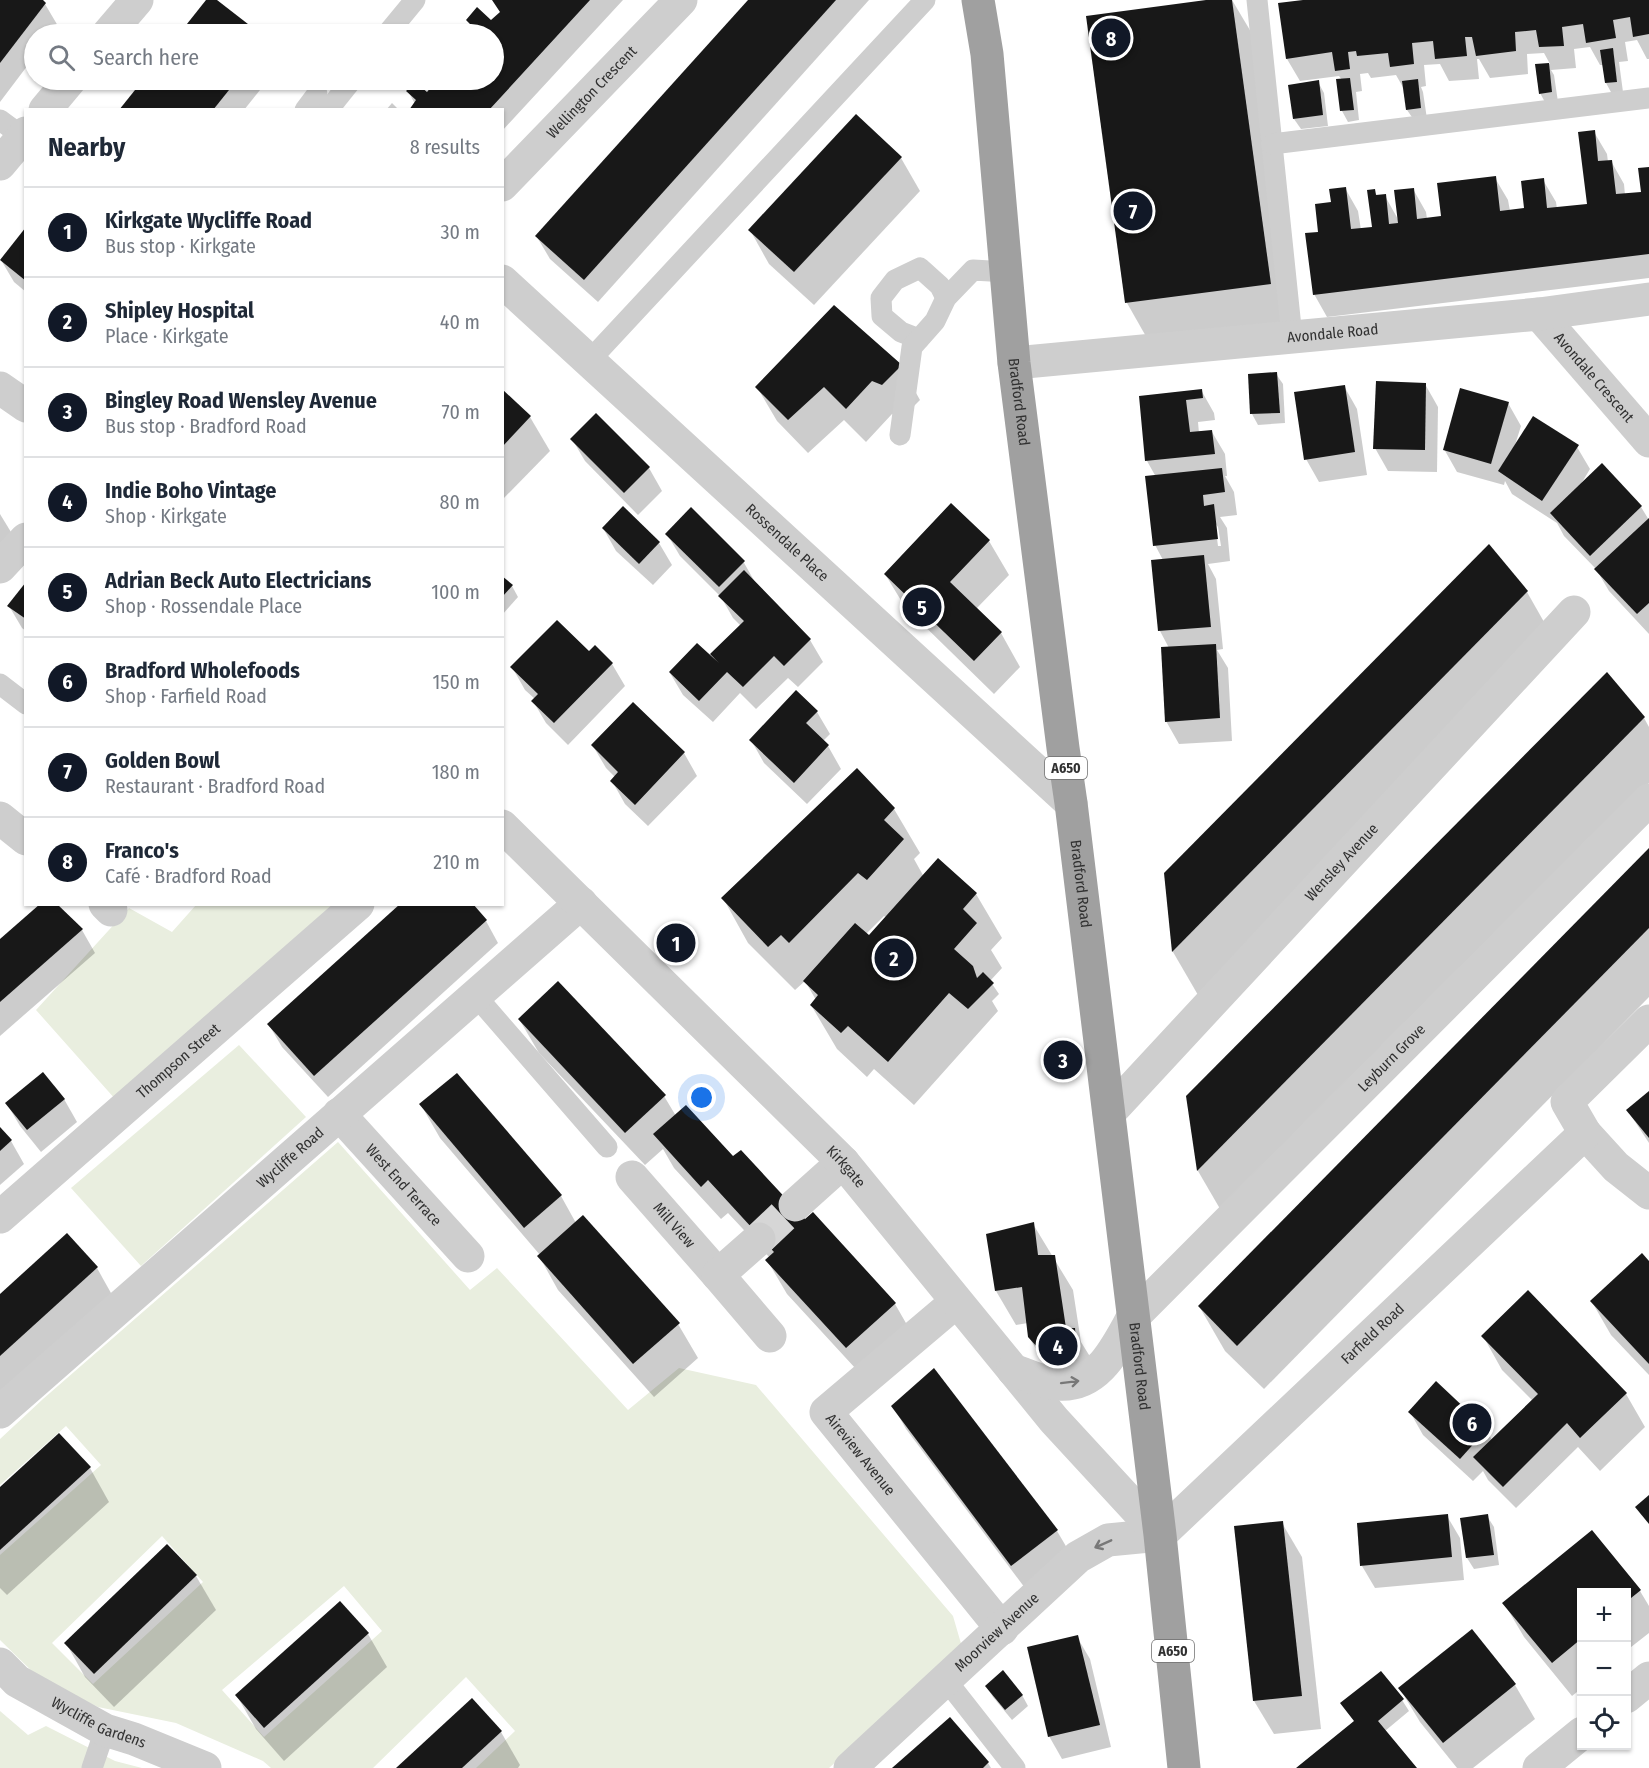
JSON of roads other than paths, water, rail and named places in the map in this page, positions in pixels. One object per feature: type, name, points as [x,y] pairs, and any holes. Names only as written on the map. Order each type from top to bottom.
[{"type":"highway","name":"Bradford Road","points":[[978,0],[988,65],[1014,363],[1109,1113],[1160,1535],[1184,1768]]},
{"type":"street","points":[[117,24],[137,0]]},
{"type":"street","name":"Wellington Crescent","points":[[504,183],[681,0]]},
{"type":"street","points":[[47,108],[62,90]]},
{"type":"street","points":[[0,164],[16,130]]},
{"type":"street","name":"Rossendale Place","points":[[504,283],[1071,803]]},
{"type":"street","name":"Avondale Road","points":[[1014,363],[1539,314],[1649,299]]},
{"type":"street","name":"Avondale Crescent","points":[[1539,314],[1649,441]]},
{"type":"street","points":[[0,567],[24,541]]},
{"type":"street","name":"Wensley Avenue","points":[[1109,1113],[1574,612]]},
{"type":"street","name":"Leyburn Grove","points":[[1013,1371],[1058,1384],[1085,1381],[1106,1364],[1133,1317],[1649,800]]},
{"type":"street","name":"Kirkgate","points":[[504,828],[843,1162],[1054,1420],[1160,1535]]},
{"type":"street","name":"Wycliffe Road","points":[[0,1412],[581,903]]},
{"type":"street","name":"Thompson Street","points":[[0,1217],[356,906]]},
{"type":"street","points":[[1649,1021],[1567,1102],[1585,1133],[1616,1167],[1649,1193]]},
{"type":"street","name":"West End Terrace","points":[[339,1114],[468,1256]]},
{"type":"street","name":"Farfield Road","points":[[1160,1535],[1585,1133]]},
{"type":"street","points":[[795,1205],[843,1162]]},
{"type":"street","name":"Mill View","points":[[632,1177],[770,1336]]},
{"type":"street","points":[[718,1275],[759,1239]]},
{"type":"street","name":"Aireview Avenue","points":[[956,1302],[826,1412],[1002,1629]]},
{"type":"street","name":"Moorview Avenue","points":[[850,1768],[1078,1557],[1108,1540],[1160,1535]]},
{"type":"street","name":"Wycliffe Gardens","points":[[0,1664],[17,1681],[105,1730],[206,1768]]},
{"type":"street","points":[[1627,1696],[1649,1678]]},
{"type":"street","points":[[1539,1768],[1577,1737]]},
{"type":"lane","points":[[395,24],[415,0]]},
{"type":"lane","points":[[590,360],[925,0]]},
{"type":"lane","points":[[1257,0],[1292,337]]},
{"type":"lane","points":[[317,104],[337,90]]},
{"type":"lane","points":[[1272,144],[1649,98]]},
{"type":"lane","points":[[919,339],[901,332],[882,316],[881,298],[895,280],[920,268],[940,286],[946,298]]},
{"type":"lane","points":[[900,435],[912,347],[935,321],[946,298],[973,270],[1007,272]]},
{"type":"lane","points":[[0,684],[24,702]]},
{"type":"lane","points":[[475,995],[607,1147]]},
{"type":"lane","points":[[946,1680],[1015,1768]]},
{"type":"lane","points":[[92,1768],[105,1730]]},
{"type":"tunnel","points":[[759,1239],[795,1205]]},
{"type":"place","name":"Franco's","points":[[1111,38]]},
{"type":"place","name":"Golden Bowl","points":[[1133,211]]},
{"type":"place","name":"Adrian Beck Auto Electricians","points":[[922,607]]},
{"type":"place","name":"Kirkgate Wycliffe Road","points":[[676,943]]},
{"type":"place","name":"Shipley Hospital","points":[[894,958]]},
{"type":"place","name":"Bingley Road Wensley Avenue","points":[[1063,1060]]},
{"type":"place","name":"Indie Boho Vintage","points":[[1058,1346]]},
{"type":"place","name":"Bradford Wholefoods","points":[[1472,1423]]}]
